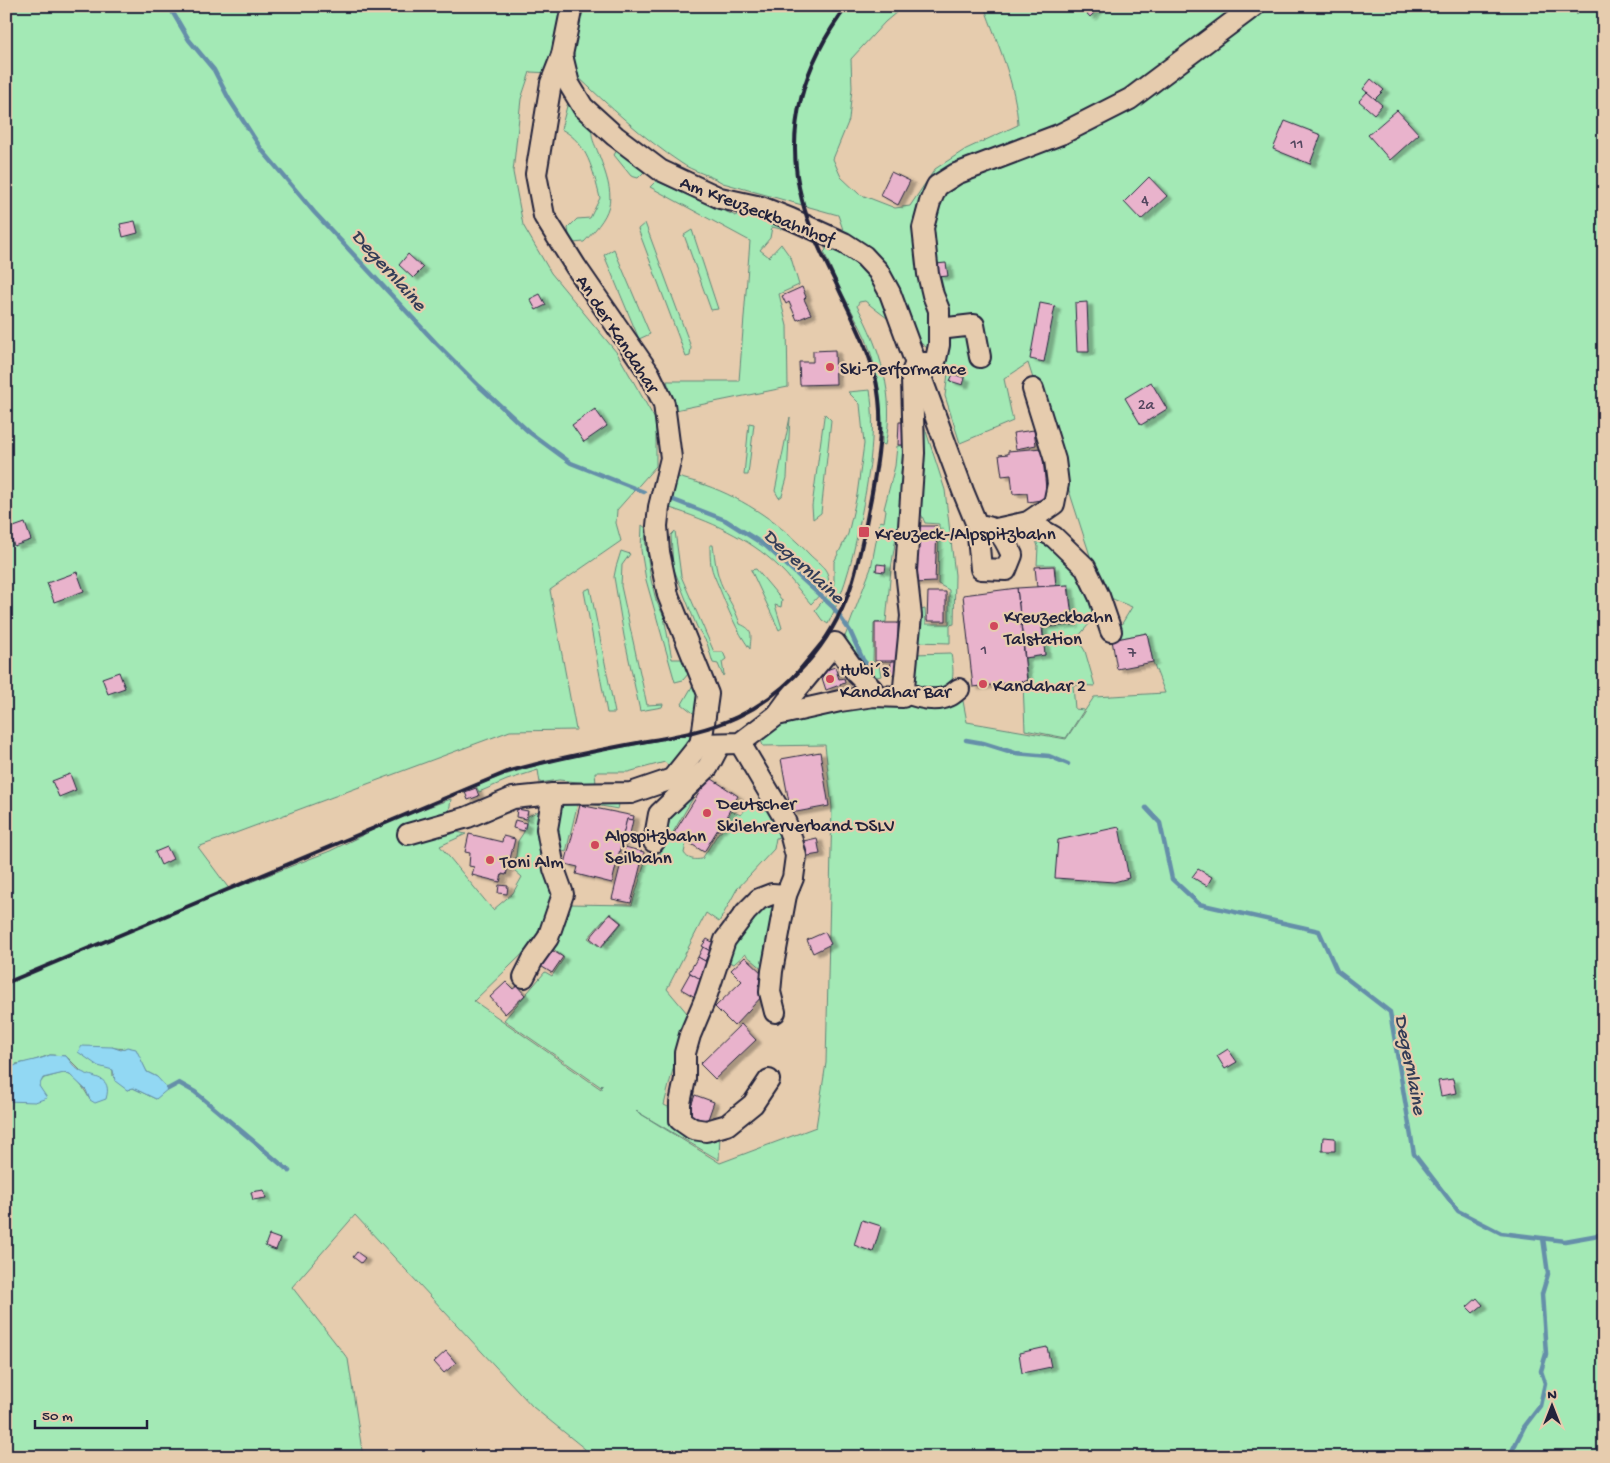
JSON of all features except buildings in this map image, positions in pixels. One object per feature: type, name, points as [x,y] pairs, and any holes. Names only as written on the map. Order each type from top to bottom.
[{"type":"street","name":"An der Kandahar","points":[[408,834],[468,817],[513,798],[553,794],[631,793],[672,779],[700,744],[708,694],[668,595],[659,552],[657,526],[659,508],[671,458],[664,404],[649,373],[576,267],[544,216],[536,174],[551,83],[562,55],[572,6]]},
{"type":"street","points":[[777,715],[840,701],[874,696],[903,697],[911,616],[906,571],[914,453],[912,379],[916,363],[930,362],[936,359],[939,345],[939,310],[928,274],[923,228],[930,202],[937,186],[956,174],[1061,134],[1130,99],[1254,6]]},
{"type":"street","name":"Am Kreuzeckbahnhof","points":[[562,55],[569,84],[583,107],[615,136],[660,170],[720,198],[761,207],[791,219],[844,243],[864,256],[878,271],[890,293],[962,491],[987,527],[1028,522]]},
{"type":"street","points":[[939,329],[974,325],[980,357]]},
{"type":"street","points":[[1032,389],[1055,460],[1058,484],[1054,504],[1028,522],[1054,537],[1085,567],[1099,596],[1111,631]]},
{"type":"street","points":[[700,744],[740,743],[777,715],[836,643],[857,674],[872,689],[874,696]]},
{"type":"street","points":[[904,692],[915,696],[936,699],[948,697],[959,689]]},
{"type":"street","points":[[740,743],[783,816],[796,856],[794,878],[786,894],[770,992],[775,1012]]},
{"type":"street","points":[[654,842],[659,814],[708,767],[720,744]]},
{"type":"street","points":[[524,978],[533,958],[548,938],[562,894],[554,869],[547,829],[553,794]]},
{"type":"street","points":[[769,1080],[753,1104],[727,1125],[706,1131],[693,1129],[680,1120],[685,1054],[725,940],[746,912],[759,899],[772,894],[786,894]]},
{"type":"green space","points":[[6,6],[904,6],[885,22],[851,59],[852,88],[849,120],[833,159],[841,177],[859,194],[895,208],[910,206],[935,169],[966,149],[1018,125],[1017,110],[1010,80],[984,6],[1604,6],[1604,1457],[586,1457],[585,1449],[533,1407],[355,1215],[292,1287],[348,1359],[363,1457],[6,1457]],"holes":[[[530,72],[575,74],[613,110],[685,166],[723,183],[838,215],[852,256],[821,239],[831,268],[866,339],[874,365],[882,417],[882,444],[885,445],[888,427],[887,391],[879,356],[857,306],[859,302],[865,301],[949,366],[945,396],[960,443],[1013,421],[1004,379],[1028,363],[1094,568],[1108,597],[1132,607],[1112,640],[1147,633],[1153,662],[1165,693],[1094,697],[1066,739],[967,722],[963,701],[949,706],[848,704],[772,726],[765,731],[761,740],[763,746],[825,745],[832,808],[826,1063],[816,1127],[720,1163],[636,1111],[719,1160],[720,1133],[664,1105],[687,1013],[667,989],[706,913],[719,922],[737,889],[774,849],[776,838],[785,835],[765,790],[755,804],[749,804],[741,815],[731,811],[721,832],[719,832],[702,859],[688,857],[684,853],[686,844],[672,834],[696,793],[684,804],[675,807],[660,854],[647,855],[632,905],[568,904],[550,946],[564,958],[552,976],[545,972],[504,1020],[601,1087],[602,1084],[601,1089],[474,1001],[542,935],[556,893],[540,857],[538,835],[541,810],[528,816],[524,832],[518,841],[514,870],[522,877],[513,893],[493,910],[440,846],[466,834],[457,832],[420,841],[407,826],[449,812],[451,799],[400,817],[330,851],[230,890],[198,847],[510,731],[576,730],[550,590],[621,541],[616,523],[617,510],[656,466],[656,421],[617,353],[551,273],[523,225],[513,172],[521,99]],[[610,913],[622,923],[601,948],[588,938]],[[112,1047],[135,1049],[147,1072],[157,1077],[156,1099],[133,1088],[127,1090],[113,1076]],[[50,1055],[66,1056],[81,1071],[90,1100],[79,1083],[71,1076],[63,1073],[44,1078],[38,1085],[41,1090],[16,1064]]]},
{"type":"green space","points":[[568,102],[592,125],[592,138],[608,182],[610,193],[610,202],[602,221],[584,242],[573,243],[568,228],[577,219],[590,218],[600,198],[592,168],[583,150],[578,142],[561,129]]},
{"type":"green space","points":[[618,148],[645,167],[645,171],[638,178],[631,176],[614,155]]},
{"type":"green space","points":[[656,181],[736,216],[738,207],[783,221],[781,229],[772,227],[770,238],[760,250],[769,257],[781,244],[791,258],[799,285],[779,294],[787,326],[788,387],[675,410],[667,381],[739,381],[750,241],[650,187]]},
{"type":"green space","points":[[645,223],[691,347],[690,356],[686,357],[638,229]]},
{"type":"green space","points":[[692,230],[718,309],[711,310],[684,235]]},
{"type":"green space","points":[[614,249],[650,334],[639,339],[604,255]]},
{"type":"green space","points":[[870,390],[872,435],[870,466],[865,496],[849,569],[835,610],[828,624],[822,620],[815,610],[832,590],[834,562],[848,534],[857,495],[864,444],[860,404],[848,392]]},
{"type":"green space","points":[[919,407],[924,407],[927,417],[922,419],[945,490],[955,575],[954,624],[950,625],[950,643],[915,642],[921,610],[925,609],[926,624],[949,624],[949,590],[938,584],[939,524],[925,523],[916,502]]},
{"type":"green space","points":[[825,414],[831,420],[821,513],[813,519],[812,506]]},
{"type":"green space","points":[[790,417],[787,478],[782,496],[779,498],[775,491]]},
{"type":"green space","points":[[749,423],[754,424],[748,475],[744,475]]},
{"type":"green space","points":[[910,445],[910,450],[903,452],[901,519],[897,530],[891,569],[886,622],[874,623],[873,661],[879,665],[881,676],[873,678],[841,647],[871,568],[880,521],[884,522],[886,510],[884,509],[895,466],[897,446]]},
{"type":"green space","points":[[672,475],[720,491],[748,505],[775,523],[824,568],[828,575],[828,586],[811,604],[782,570],[741,538],[699,518],[670,508],[667,503]]},
{"type":"green space","points":[[642,525],[647,529],[645,539],[651,580],[656,600],[664,617],[672,659],[688,659],[689,673],[683,680],[675,682],[646,580],[641,550]]},
{"type":"green space","points":[[675,531],[681,576],[714,652],[723,652],[726,659],[722,662],[723,676],[718,664],[713,663],[707,643],[697,627],[673,567],[671,535]]},
{"type":"green space","points":[[1029,531],[1042,534],[1080,570],[1096,616],[1077,638],[1085,651],[1095,686],[1073,685],[1075,709],[1084,710],[1066,738],[1025,730],[1023,684],[1028,683],[1025,658],[1045,655],[1043,628],[1073,625],[1069,585],[1056,586],[1055,565],[1037,565],[1038,547],[1036,540],[1017,535]]},
{"type":"green space","points":[[710,545],[713,545],[717,572],[723,588],[740,624],[748,628],[751,633],[750,649],[733,619],[714,576]]},
{"type":"green space","points":[[621,551],[630,554],[622,565],[621,586],[647,705],[663,704],[662,707],[640,711],[614,577]]},
{"type":"green space","points":[[756,569],[782,600],[781,607],[775,605],[782,628],[779,630],[751,570]]},
{"type":"green space","points":[[590,588],[615,713],[607,713],[584,591]]},
{"type":"green space","points":[[951,653],[952,679],[945,693],[913,689],[913,654]]},
{"type":"green space","points":[[698,684],[697,716],[682,704],[693,685]]},
{"type":"green space","points":[[692,734],[693,737],[671,769],[665,762],[628,772],[595,772],[596,784],[559,780],[540,783],[538,770],[479,792],[476,786],[502,776],[555,761]]},
{"type":"green space","points":[[560,800],[620,800],[618,809],[578,802],[566,852],[555,848]]},
{"type":"green space","points":[[781,899],[764,970],[745,954],[734,964],[726,961],[746,914]]},
{"type":"water","points":[[82,1046],[112,1047],[121,1050],[127,1047],[136,1049],[147,1072],[157,1077],[168,1089],[156,1099],[133,1088],[127,1090],[115,1081],[113,1070],[98,1066],[78,1052]]},
{"type":"water","points":[[50,1055],[66,1056],[80,1071],[104,1082],[107,1086],[106,1099],[95,1103],[90,1100],[86,1090],[70,1075],[64,1073],[43,1078],[39,1086],[47,1098],[35,1102],[6,1101],[10,1068]]},
{"type":"waterway","name":"Degernlaine","points":[[169,6],[189,40],[214,70],[229,99],[262,150],[314,212],[436,343],[529,432],[571,463],[644,492]]},
{"type":"waterway","name":"Degernlaine","points":[[671,499],[725,520],[766,546],[833,607],[850,631],[863,660],[869,667]]},
{"type":"waterway","name":"Degernlaine","points":[[966,740],[1015,753],[1049,756],[1068,764]]},
{"type":"waterway","name":"Degernlaine","points":[[1146,808],[1160,823],[1172,879],[1199,904],[1319,931],[1337,971],[1390,1012],[1414,1154],[1458,1211],[1501,1233],[1565,1241],[1604,1234]]},
{"type":"waterway","points":[[168,1089],[179,1083],[195,1092],[289,1171]]},
{"type":"waterway","points":[[1509,1457],[1524,1427],[1540,1406],[1545,1383],[1541,1371],[1546,1354],[1542,1294],[1548,1274],[1543,1238]]},
{"type":"railway","points":[[6,983],[507,772],[540,763],[691,732],[726,722],[756,707],[774,694],[806,664],[832,629],[850,589],[857,567],[880,440],[879,396],[873,368],[858,330],[812,231],[802,200],[795,148],[801,98],[809,74],[819,50],[847,6]]},
{"type":"place","name":"Ski-Performance","points":[[830,367]]},
{"type":"place","name":"Kreuzeck-/Alpspitzbahn","points":[[864,532]]},
{"type":"place","name":"Kreuzeckbahn Talstation","points":[[994,626]]},
{"type":"place","name":"Hubi´s Kandahar Bar","points":[[830,679]]},
{"type":"place","name":"Kandahar 2","points":[[983,684]]},
{"type":"place","name":"Deutscher Skilehrerverband DSLV","points":[[707,813]]},
{"type":"place","name":"Alpspitzbahn Seilbahn","points":[[595,845]]},
{"type":"place","name":"Toni Alm","points":[[490,860]]}]
